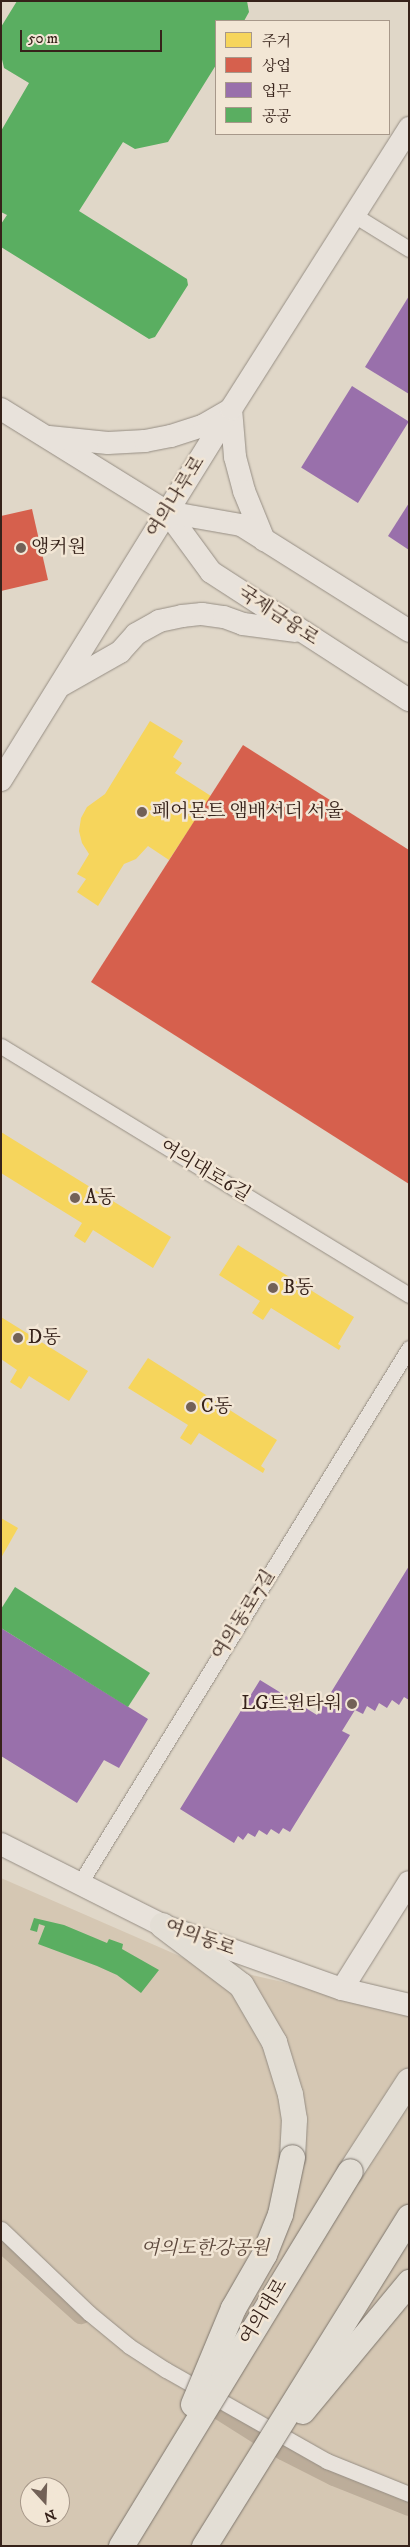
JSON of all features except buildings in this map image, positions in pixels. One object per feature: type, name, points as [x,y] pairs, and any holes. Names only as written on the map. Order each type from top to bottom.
[{"type":"main road","points":[[162,1925],[241,1985],[274,2042],[290,2094],[294,2119],[292,2157],[280,2214],[264,2254],[233,2308],[164,2476]]},
{"type":"main road","name":"여의대로","points":[[121,2546],[350,2172],[409,2080]]},
{"type":"main road","points":[[204,2546],[409,2217]]},
{"type":"main road","points":[[243,2482],[409,2282]]},
{"type":"street","name":"여의나루로","points":[[1,780],[230,409],[409,128]]},
{"type":"street","points":[[354,215],[409,249]]},
{"type":"street","name":"국제금융로","points":[[1,409],[167,512],[241,526],[409,631]]},
{"type":"street","points":[[46,437],[108,443],[145,442],[204,425],[230,409],[235,457],[244,491],[264,540]]},
{"type":"street","name":"국제금융로","points":[[167,512],[211,572],[409,700]]},
{"type":"street","points":[[61,685],[120,652],[136,634],[159,622],[182,616],[210,615],[243,624],[302,632]]},
{"type":"street","name":"여의대로6길","points":[[1,1046],[409,1295]]},
{"type":"street","name":"여의동로7길","points":[[80,1883],[409,1348]]},
{"type":"street","name":"여의동로","points":[[1,1844],[162,1925],[342,1989],[409,2005]]},
{"type":"street","points":[[342,1989],[409,1882]]},
{"type":"street","points":[[1,2230],[88,2314],[129,2346],[166,2370],[327,2460],[409,2494]]},
{"type":"green space","name":"여의도한강공원","points":[[1,1878],[191,1961],[409,2011],[409,2546],[1,2546]]},
{"type":"waterway","points":[[1,2242],[81,2314]]},
{"type":"waterway","points":[[196,2395],[283,2450],[334,2476],[409,2506]]},
{"type":"place","name":"앵커원","points":[[21,548]]},
{"type":"place","name":"페어몬트 앰배서더 서울","points":[[142,812]]},
{"type":"place","name":"A동","points":[[75,1198]]},
{"type":"place","name":"B동","points":[[273,1288]]},
{"type":"place","name":"D동","points":[[18,1338]]},
{"type":"place","name":"C동","points":[[191,1407]]},
{"type":"place","name":"LG트윈타워","points":[[352,1704]]}]
